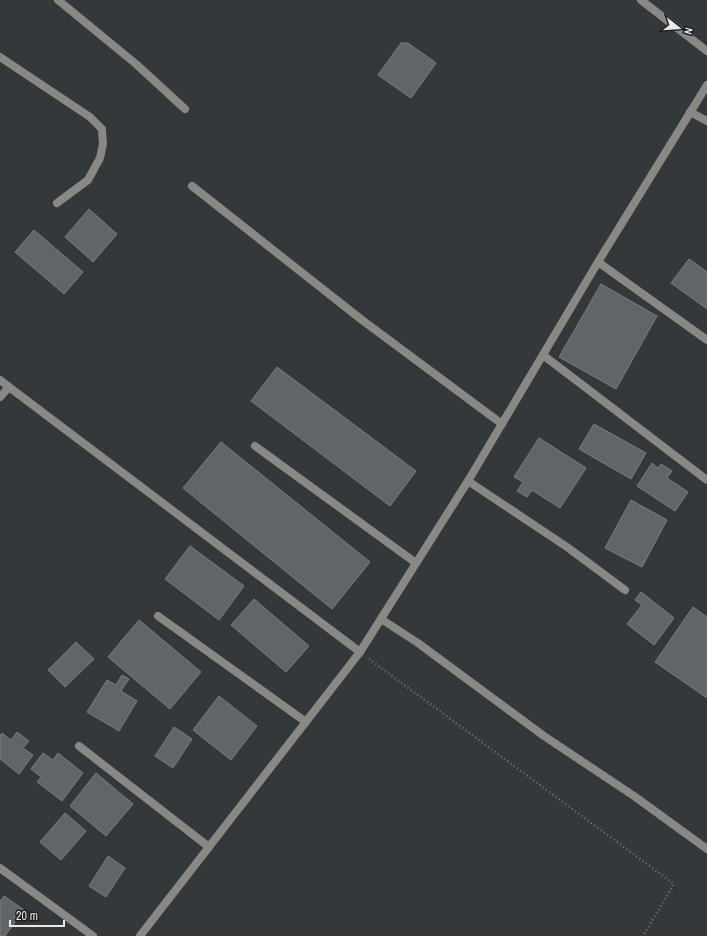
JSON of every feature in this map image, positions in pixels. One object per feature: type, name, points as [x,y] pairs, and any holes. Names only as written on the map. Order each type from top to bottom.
[{"type":"street","points":[[58,0],[136,64],[185,109]]},
{"type":"street","points":[[641,0],[707,51]]},
{"type":"street","points":[[0,57],[90,117],[102,129],[103,144],[100,158],[88,180],[57,203]]},
{"type":"street","points":[[140,936],[360,652],[468,481],[598,262],[707,85]]},
{"type":"street","points":[[690,112],[707,121]]},
{"type":"street","points":[[192,186],[362,320],[502,424]]},
{"type":"street","points":[[598,262],[707,340]]},
{"type":"street","points":[[543,355],[707,480]]},
{"type":"street","points":[[0,380],[360,652]]},
{"type":"street","points":[[0,397],[9,387]]},
{"type":"street","points":[[255,446],[416,563]]},
{"type":"street","points":[[468,481],[567,547],[625,590]]},
{"type":"street","points":[[158,616],[306,722]]},
{"type":"street","points":[[381,619],[418,643],[544,736],[634,796],[707,850]]},
{"type":"street","points":[[79,746],[209,847]]},
{"type":"street","points":[[0,868],[93,936]]},
{"type":"path","points":[[360,652],[674,884],[643,936]]},
{"type":"building","points":[[401,43],[408,43],[436,63],[411,98],[378,75]]},
{"type":"building","points":[[89,209],[117,234],[93,262],[65,237]]},
{"type":"building","points":[[34,230],[83,272],[64,294],[15,252]]},
{"type":"building","points":[[689,259],[707,272],[707,309],[671,283]]},
{"type":"building","points":[[601,284],[657,316],[616,389],[559,357]]},
{"type":"building","points":[[277,367],[416,471],[390,506],[251,401]]},
{"type":"building","points":[[594,424],[646,453],[631,479],[579,449]]},
{"type":"building","points":[[539,438],[586,468],[560,508],[532,490],[527,497],[517,491],[523,482],[514,477]]},
{"type":"building","points":[[221,442],[370,562],[332,609],[183,488]]},
{"type":"building","points":[[652,463],[658,468],[661,464],[672,471],[667,478],[688,492],[675,511],[637,486]]},
{"type":"building","points":[[631,500],[667,520],[642,567],[605,548]]},
{"type":"building","points":[[190,546],[244,586],[219,620],[165,579]]},
{"type":"building","points":[[641,592],[674,618],[654,645],[627,624],[642,605],[635,600]]},
{"type":"building","points":[[254,599],[309,646],[286,672],[231,625]]},
{"type":"building","points":[[693,607],[707,617],[707,698],[655,662]]},
{"type":"building","points":[[139,620],[201,672],[170,709],[108,657]]},
{"type":"building","points":[[76,642],[94,659],[65,687],[48,670]]},
{"type":"building","points":[[122,675],[129,679],[121,691],[137,701],[119,731],[87,712],[107,680],[116,685]]},
{"type":"building","points":[[219,696],[257,726],[231,760],[193,730]]},
{"type":"building","points":[[174,727],[192,739],[173,768],[155,756]]},
{"type":"building","points":[[17,732],[29,741],[23,748],[33,755],[19,774],[0,759],[0,736],[2,733],[11,740]]},
{"type":"building","points":[[43,753],[53,760],[58,753],[83,773],[62,801],[37,782],[41,777],[31,769]]},
{"type":"building","points":[[96,773],[133,804],[106,836],[70,806]]},
{"type":"building","points":[[65,813],[86,831],[61,860],[40,842]]},
{"type":"building","points":[[108,856],[125,868],[106,897],[89,886]]},
{"type":"building","points":[[4,896],[24,910],[5,936],[0,936],[0,901]]}]
